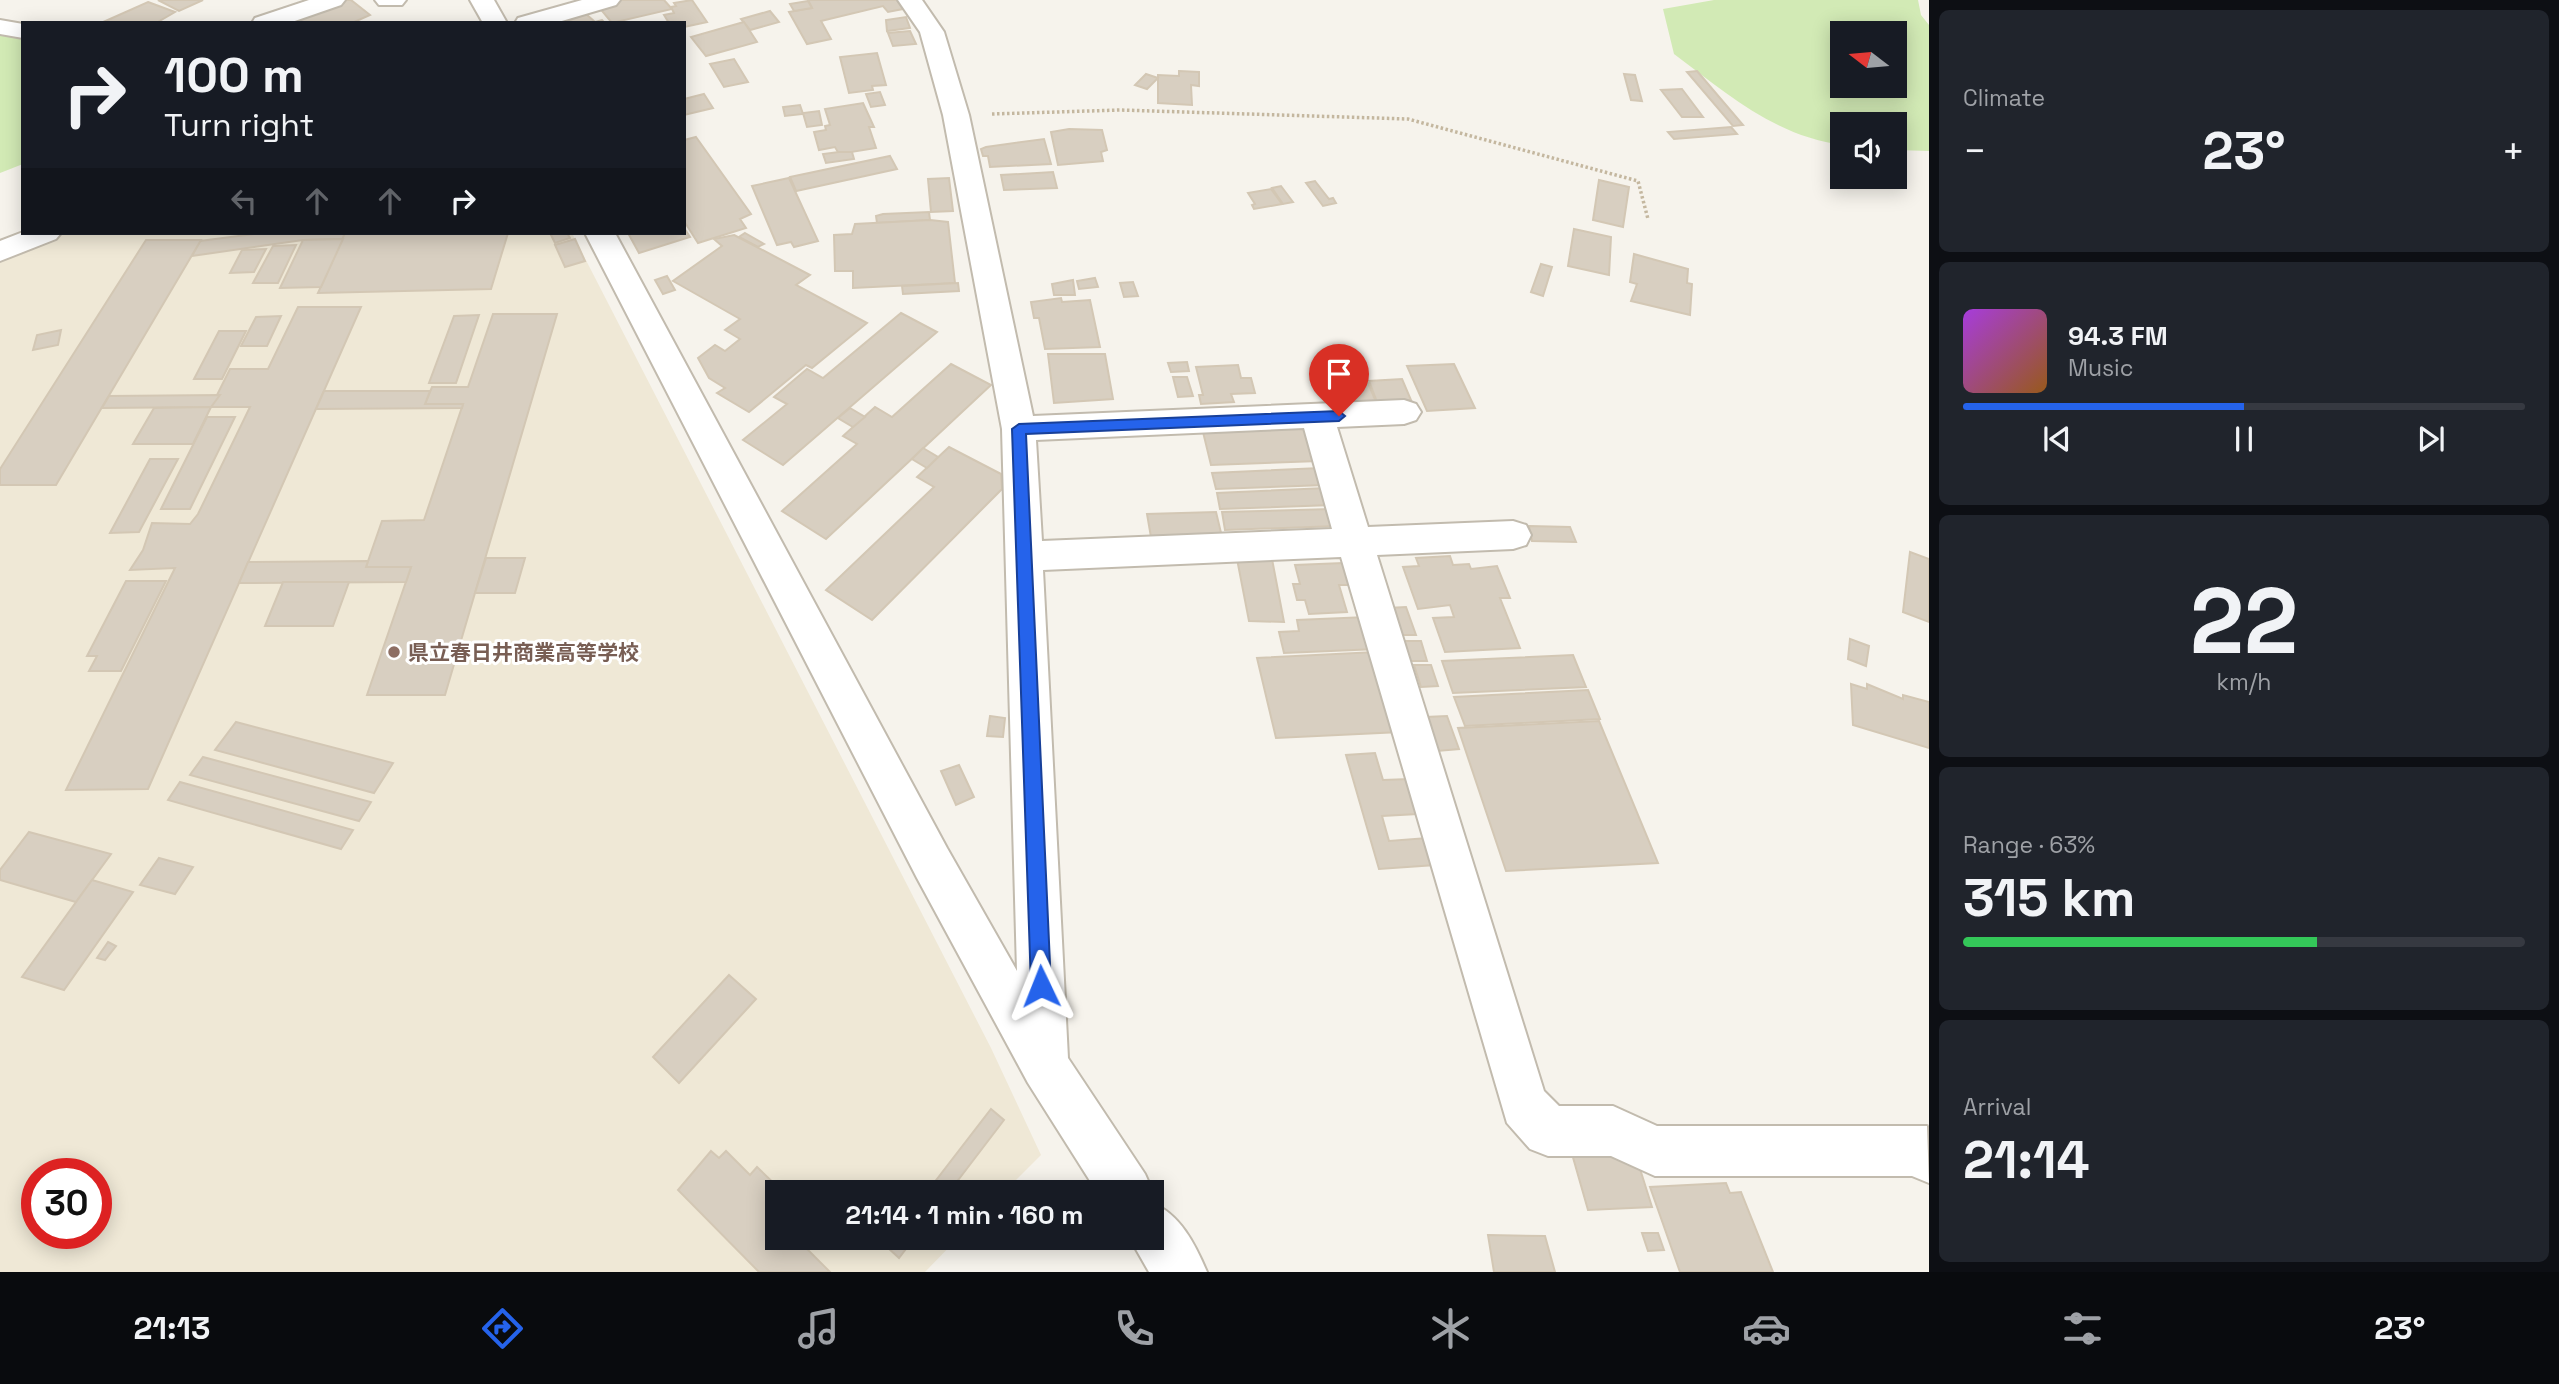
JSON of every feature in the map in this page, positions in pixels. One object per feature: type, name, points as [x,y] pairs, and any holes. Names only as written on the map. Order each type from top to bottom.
[{"type":"street","points":[[270,21],[334,0]]},
{"type":"street","points":[[387,0],[394,0]]},
{"type":"street","points":[[482,0],[494,21]]},
{"type":"street","points":[[534,21],[608,0]]},
{"type":"street","points":[[910,0],[932,32],[956,115],[1019,429],[1045,1066]]},
{"type":"street","points":[[0,27],[21,31]]},
{"type":"street","points":[[0,252],[41,235]]},
{"type":"street","points":[[601,235],[932,863],[1045,1066],[1119,1180]]},
{"type":"street","points":[[1019,429],[1404,412]]},
{"type":"street","points":[[1317,417],[1524,1106],[1548,1131],[1613,1131],[1656,1151],[1927,1151],[1929,1158]]},
{"type":"street","points":[[1024,556],[1513,535]]},
{"type":"street","points":[[1164,1247],[1180,1272]]},
{"type":"path","points":[[956,115],[1120,110],[1408,119],[1638,181],[1648,219]]},
{"type":"shaded area","name":"県立春日井商業高等学校","points":[[50,235],[573,235],[991,1048],[1041,1155],[1016,1180],[765,1180],[765,1250],[946,1250],[925,1272],[0,1272],[0,256]]},
{"type":"green space","points":[[1714,0],[1918,0],[1921,15],[1929,25],[1929,151],[1907,150],[1907,112],[1830,112],[1830,142],[1796,133],[1753,111],[1674,54],[1663,9]]},
{"type":"green space","points":[[0,34],[21,37],[21,165],[0,173]]},
{"type":"building","points":[[158,0],[203,0],[179,11]]},
{"type":"building","points":[[343,0],[351,0],[370,15],[356,21],[297,21]]},
{"type":"building","points":[[618,0],[664,0],[672,9],[610,21],[598,6]]},
{"type":"building","points":[[692,0],[707,22],[686,27],[686,21],[668,21],[664,15],[674,13],[671,7],[676,6],[674,3]]},
{"type":"building","points":[[808,0],[897,0],[903,9],[888,12],[883,6],[821,21],[831,39],[807,44],[789,12],[812,8]]},
{"type":"building","points":[[808,1],[812,8],[794,11],[790,4]]},
{"type":"building","points":[[148,2],[175,12],[159,21],[105,21]]},
{"type":"building","points":[[770,11],[779,22],[750,30],[741,19]]},
{"type":"building","points":[[586,14],[594,21],[567,21]]},
{"type":"building","points":[[906,17],[910,28],[887,31],[886,20]]},
{"type":"building","points":[[744,22],[757,42],[706,56],[691,37]]},
{"type":"building","points":[[910,31],[916,44],[893,46],[888,33]]},
{"type":"building","points":[[877,53],[886,85],[872,86],[873,90],[849,93],[840,57]]},
{"type":"building","points":[[734,59],[748,82],[724,87],[710,64]]},
{"type":"building","points":[[1179,71],[1199,72],[1199,86],[1191,85],[1192,105],[1158,103],[1158,75],[1179,76]]},
{"type":"building","points":[[1697,71],[1743,125],[1733,126],[1687,72]]},
{"type":"building","points":[[1146,74],[1158,78],[1147,89],[1135,85]]},
{"type":"building","points":[[1624,74],[1635,75],[1642,101],[1631,100]]},
{"type":"building","points":[[1682,89],[1703,117],[1682,117],[1661,90]]},
{"type":"building","points":[[880,92],[885,105],[871,107],[866,94]]},
{"type":"building","points":[[704,94],[713,108],[686,115],[686,98]]},
{"type":"building","points":[[863,103],[874,127],[869,127],[876,148],[839,154],[835,147],[819,150],[814,132],[826,130],[825,126],[830,125],[825,109]]},
{"type":"building","points":[[800,105],[803,114],[785,116],[783,107]]},
{"type":"building","points":[[819,111],[822,125],[807,127],[803,113]]},
{"type":"building","points":[[1731,127],[1737,134],[1674,139],[1668,132]]},
{"type":"building","points":[[1069,129],[1102,130],[1107,150],[1101,152],[1103,161],[1058,165],[1051,132]]},
{"type":"building","points":[[696,137],[751,214],[740,219],[746,228],[698,243],[686,224],[686,140]]},
{"type":"building","points":[[1044,139],[1051,164],[990,167],[988,156],[983,156],[981,149],[986,147]]},
{"type":"building","points":[[852,152],[854,159],[826,163],[823,154]]},
{"type":"building","points":[[890,156],[897,169],[796,191],[790,177]]},
{"type":"building","points":[[1053,172],[1057,188],[1004,190],[1001,175]]},
{"type":"building","points":[[789,178],[818,241],[794,247],[791,242],[777,245],[752,186]]},
{"type":"building","points":[[949,178],[953,211],[931,212],[928,179]]},
{"type":"building","points":[[1599,180],[1629,187],[1623,227],[1593,220]]},
{"type":"building","points":[[1315,181],[1329,199],[1333,198],[1336,203],[1323,206],[1306,183]]},
{"type":"building","points":[[1281,186],[1293,202],[1283,204],[1272,188]]},
{"type":"building","points":[[1271,189],[1282,204],[1254,209],[1252,205],[1255,204],[1248,193]]},
{"type":"building","points":[[929,212],[930,220],[877,223],[876,216],[883,214]]},
{"type":"building","points":[[930,220],[948,222],[955,283],[853,288],[853,271],[835,271],[834,235],[852,234],[855,224]]},
{"type":"building","points":[[1574,229],[1611,237],[1609,275],[1568,266]]},
{"type":"building","points":[[686,231],[690,237],[639,253],[629,235],[686,235]]},
{"type":"building","points":[[745,233],[764,244],[758,247],[739,237]]},
{"type":"building","points":[[246,235],[344,235],[343,239],[303,240],[192,256],[200,241]]},
{"type":"building","points":[[344,235],[507,235],[491,289],[318,293]]},
{"type":"building","points":[[551,235],[568,235],[570,238],[555,243]]},
{"type":"building","points":[[734,235],[810,275],[796,285],[867,323],[812,368],[806,365],[749,412],[717,393],[725,388],[709,378],[698,358],[715,345],[725,351],[740,339],[725,330],[740,319],[673,281],[722,246],[714,239]]},
{"type":"building","points":[[343,239],[321,287],[280,288],[303,240]]},
{"type":"building","points":[[575,239],[585,261],[565,267],[555,245]]},
{"type":"building","points":[[146,240],[201,240],[56,485],[0,485],[0,469]]},
{"type":"building","points":[[296,245],[278,283],[253,283],[273,246]]},
{"type":"building","points":[[266,249],[254,272],[230,273],[242,250]]},
{"type":"building","points":[[1634,254],[1688,269],[1687,283],[1692,284],[1690,315],[1631,301],[1637,284],[1630,282]]},
{"type":"building","points":[[1541,264],[1552,267],[1543,296],[1531,292]]},
{"type":"building","points":[[667,276],[675,290],[663,294],[655,280]]},
{"type":"building","points":[[1095,278],[1098,287],[1079,289],[1077,281]]},
{"type":"building","points":[[1073,280],[1075,295],[1054,295],[1052,284]]},
{"type":"building","points":[[1133,282],[1138,296],[1124,297],[1120,283]]},
{"type":"building","points":[[958,283],[959,291],[903,294],[902,286]]},
{"type":"building","points":[[1061,298],[1062,302],[1090,300],[1100,347],[1045,349],[1039,318],[1034,318],[1031,302]]},
{"type":"building","points":[[298,307],[361,307],[148,789],[66,790],[175,568],[130,570],[143,550],[152,523],[190,524],[198,514],[250,407],[211,407],[230,369],[268,369]]},
{"type":"building","points":[[901,313],[937,332],[783,465],[743,440],[787,404],[774,397],[807,369],[823,378]]},
{"type":"building","points":[[493,314],[557,314],[445,695],[367,695],[411,567],[366,567],[382,521],[424,520],[463,404],[425,404],[432,387],[468,387]]},
{"type":"building","points":[[479,315],[456,383],[429,383],[454,316]]},
{"type":"building","points":[[281,316],[267,346],[241,346],[256,317]]},
{"type":"building","points":[[61,330],[58,345],[33,350],[37,335]]},
{"type":"building","points":[[219,331],[246,331],[222,379],[194,379]]},
{"type":"building","points":[[1048,354],[1105,354],[1113,399],[1054,403]]},
{"type":"building","points":[[1187,362],[1189,371],[1171,372],[1168,363]]},
{"type":"building","points":[[951,364],[991,385],[826,539],[782,511],[857,444],[843,436],[875,407],[892,417]]},
{"type":"building","points":[[1454,364],[1475,408],[1427,411],[1407,366]]},
{"type":"building","points":[[1238,365],[1241,378],[1251,378],[1255,393],[1231,394],[1234,402],[1201,404],[1199,395],[1203,395],[1196,367]]},
{"type":"building","points":[[1173,377],[1187,377],[1193,396],[1178,397]]},
{"type":"building","points":[[1402,379],[1411,400],[1377,402],[1369,381]]},
{"type":"building","points":[[1368,383],[1377,404],[1335,406],[1327,386]]},
{"type":"building","points":[[324,391],[430,391],[425,404],[463,404],[462,408],[316,409]]},
{"type":"building","points":[[220,395],[211,407],[102,408],[109,396]]},
{"type":"building","points":[[211,407],[193,444],[133,444],[154,408]]},
{"type":"building","points":[[850,408],[865,417],[853,427],[838,418]]},
{"type":"building","points":[[207,417],[235,417],[190,509],[161,509]]},
{"type":"building","points":[[1308,428],[1318,461],[1211,465],[1203,432]]},
{"type":"building","points":[[949,447],[1001,474],[1002,489],[872,620],[826,590],[934,487],[917,477]]},
{"type":"building","points":[[923,448],[938,457],[927,468],[912,459]]},
{"type":"building","points":[[150,459],[178,459],[139,532],[110,533]]},
{"type":"building","points":[[1320,468],[1325,485],[1216,489],[1212,473]]},
{"type":"building","points":[[1326,488],[1332,505],[1220,509],[1217,493]]},
{"type":"building","points":[[1332,509],[1337,526],[1225,530],[1222,512]]},
{"type":"building","points":[[1216,512],[1223,541],[1152,543],[1147,514]]},
{"type":"building","points":[[1529,526],[1570,527],[1576,542],[1532,541]]},
{"type":"building","points":[[1910,552],[1929,559],[1929,622],[1903,612]]},
{"type":"building","points":[[1450,556],[1453,565],[1469,564],[1471,569],[1497,566],[1510,598],[1500,598],[1520,648],[1445,652],[1433,618],[1454,617],[1450,605],[1418,609],[1403,567],[1419,566],[1416,558]]},
{"type":"building","points":[[486,558],[525,558],[515,593],[475,593]]},
{"type":"building","points":[[1237,559],[1272,559],[1284,622],[1249,621]]},
{"type":"building","points":[[368,561],[366,567],[411,567],[406,582],[239,583],[248,562]]},
{"type":"building","points":[[1343,563],[1349,585],[1339,585],[1347,612],[1309,614],[1305,600],[1297,600],[1293,584],[1300,584],[1295,565]]},
{"type":"building","points":[[126,581],[166,581],[121,671],[89,671],[97,656],[87,656]]},
{"type":"building","points":[[283,582],[349,582],[333,626],[265,626]]},
{"type":"building","points":[[1406,607],[1416,635],[1397,635],[1388,608]]},
{"type":"building","points":[[1367,617],[1377,649],[1284,653],[1279,632],[1299,631],[1297,620]]},
{"type":"building","points":[[1850,639],[1869,646],[1866,666],[1848,659]]},
{"type":"building","points":[[1398,641],[1421,641],[1427,661],[1404,661]]},
{"type":"building","points":[[1376,652],[1400,732],[1276,738],[1257,658]]},
{"type":"building","points":[[1573,655],[1586,687],[1453,693],[1442,661]]},
{"type":"building","points":[[1414,665],[1431,665],[1438,686],[1421,687]]},
{"type":"building","points":[[1851,684],[1867,689],[1867,684],[1903,699],[1903,695],[1929,702],[1929,748],[1853,725]]},
{"type":"building","points":[[1588,690],[1600,719],[1465,726],[1454,697]]},
{"type":"building","points":[[990,716],[1005,718],[1003,737],[987,736]]},
{"type":"building","points":[[1447,716],[1459,749],[1437,751],[1426,717]]},
{"type":"building","points":[[1599,721],[1658,863],[1506,871],[1458,728]]},
{"type":"building","points":[[236,722],[393,763],[374,793],[215,750]]},
{"type":"building","points":[[1375,753],[1383,780],[1409,779],[1412,789],[1409,789],[1417,814],[1382,816],[1389,841],[1427,838],[1435,865],[1379,869],[1346,755]]},
{"type":"building","points":[[203,757],[371,802],[359,821],[190,775]]},
{"type":"building","points":[[959,765],[974,797],[956,805],[941,771]]},
{"type":"building","points":[[180,782],[353,830],[341,849],[168,800]]},
{"type":"building","points":[[29,832],[111,854],[76,902],[0,880],[0,870]]},
{"type":"building","points":[[159,858],[193,867],[175,894],[140,885]]},
{"type":"building","points":[[92,880],[133,892],[64,990],[22,977]]},
{"type":"building","points":[[108,942],[116,946],[105,960],[97,958]]},
{"type":"building","points":[[729,975],[756,999],[679,1083],[653,1057]]},
{"type":"building","points":[[991,1109],[1004,1120],[958,1180],[936,1180]]},
{"type":"building","points":[[711,1151],[719,1158],[726,1151],[750,1175],[757,1167],[771,1180],[765,1180],[765,1250],[808,1250],[830,1272],[759,1272],[678,1190]]},
{"type":"building","points":[[1635,1153],[1652,1207],[1588,1210],[1572,1154]]},
{"type":"building","points":[[1726,1183],[1730,1193],[1741,1192],[1773,1272],[1680,1272],[1650,1187]]},
{"type":"building","points":[[1642,1233],[1658,1233],[1664,1250],[1648,1251]]},
{"type":"building","points":[[1488,1235],[1545,1236],[1555,1272],[1494,1272]]},
{"type":"building","points":[[890,1250],[905,1250],[899,1258]]},
{"type":"place","name":"県立春日井商業高等学校","points":[[394,652]]},
{"type":"route","points":[[1041,986],[1019,429],[1339,416]]}]
